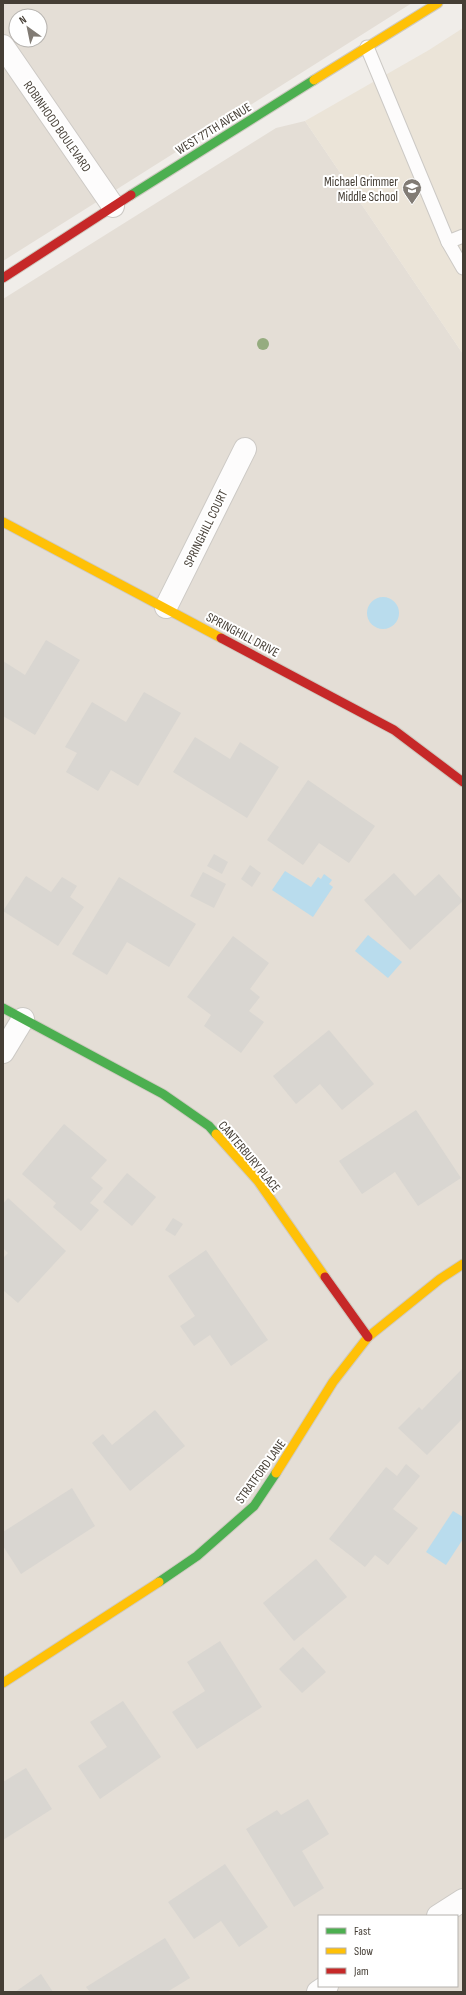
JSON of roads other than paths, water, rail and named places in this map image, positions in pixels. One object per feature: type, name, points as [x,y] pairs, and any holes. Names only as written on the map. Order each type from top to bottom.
[{"type":"street","name":"WEST 77TH AVENUE","points":[[3,278],[113,206],[438,3]]},
{"type":"street","name":"ROBINHOOD BOULEVARD","points":[[3,46],[113,206]]},
{"type":"street","name":"SPRINGHILL COURT","points":[[166,607],[245,448]]},
{"type":"street","name":"SPRINGHILL DRIVE","points":[[3,522],[166,607],[394,730],[463,782]]},
{"type":"street","name":"CANTERBURY PLACE","points":[[3,1008],[163,1094],[209,1126],[258,1181],[368,1337]]},
{"type":"street","points":[[3,1052],[23,1019]]},
{"type":"street","name":"STRATFORD LANE","points":[[3,1683],[127,1604],[197,1556],[254,1506],[299,1439],[333,1382],[368,1337],[440,1278],[463,1264]]},
{"type":"street","points":[[440,1915],[463,1900]]},
{"type":"lane","points":[[367,47],[448,242],[463,268]]},
{"type":"lane","points":[[448,242],[463,236]]},
{"type":"water","points":[[380,597],[386,597],[396,604],[399,613],[398,619],[392,626],[386,629],[380,629],[370,622],[367,616],[367,610],[374,600]]},
{"type":"water","points":[[285,871],[311,887],[318,877],[321,879],[324,874],[332,880],[329,884],[333,887],[313,917],[272,890]]},
{"type":"water","points":[[368,935],[402,962],[388,978],[355,951]]},
{"type":"water","points":[[453,1511],[463,1517],[463,1539],[446,1565],[426,1552]]},
{"type":"place","name":"Michael Grimmer Middle School","points":[[412,205]]}]
